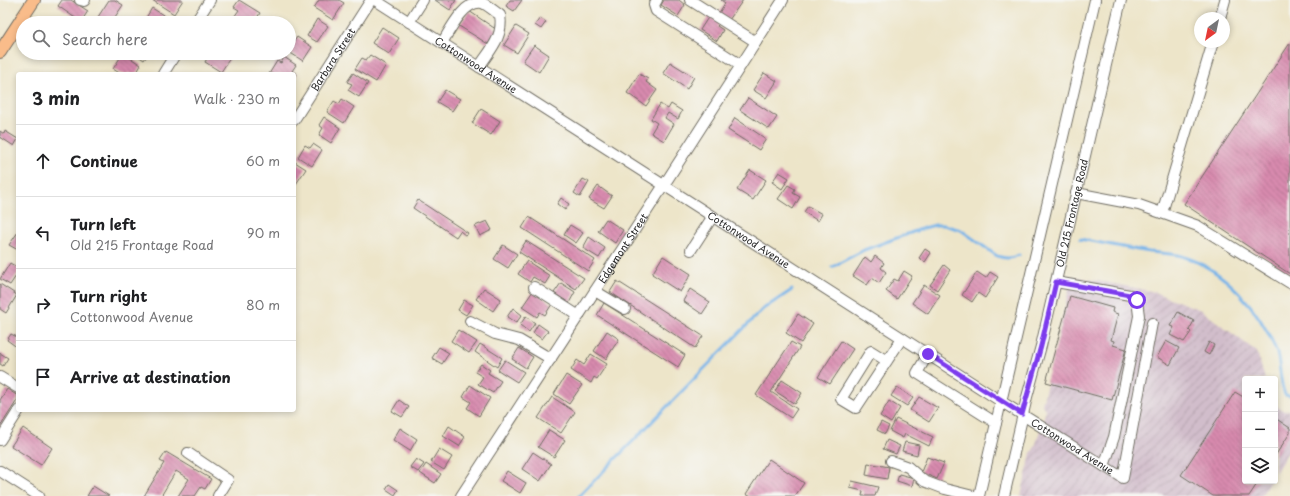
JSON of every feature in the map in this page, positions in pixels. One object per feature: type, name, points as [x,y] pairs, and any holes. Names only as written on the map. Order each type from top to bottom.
[{"type":"main road","points":[[24,16],[34,0]]},
{"type":"main road","points":[[0,52],[16,28]]},
{"type":"street","points":[[80,0],[86,0]]},
{"type":"street","points":[[200,16],[210,0]]},
{"type":"street","name":"Barbara Street","points":[[296,117],[371,0]]},
{"type":"street","name":"Cottonwood Avenue","points":[[375,0],[1123,478],[1152,323]]},
{"type":"street","points":[[409,22],[423,0]]},
{"type":"street","points":[[657,0],[654,5],[656,11],[741,65]]},
{"type":"street","points":[[690,0],[756,42]]},
{"type":"street","name":"Edgemont Street","points":[[461,496],[783,0]]},
{"type":"street","points":[[979,496],[1095,0]]},
{"type":"street","name":"Old 215 Frontage Road","points":[[1004,496],[1022,414],[1041,346],[1121,0]]},
{"type":"street","points":[[1222,12],[1225,0]]},
{"type":"street","points":[[442,43],[466,7],[474,3],[483,3],[500,15],[502,24],[500,33],[479,67]]},
{"type":"street","points":[[1162,213],[1211,48]]},
{"type":"street","points":[[164,72],[172,60]]},
{"type":"street","points":[[1076,193],[1139,205],[1198,226],[1290,283]]},
{"type":"street","points":[[691,250],[713,216]]},
{"type":"street","points":[[1056,282],[1130,295],[1137,300],[1139,316],[1114,437],[1104,466]]},
{"type":"street","points":[[534,287],[579,316]]},
{"type":"street","points":[[595,291],[625,309]]},
{"type":"street","points":[[470,321],[495,334],[519,340],[550,360]]},
{"type":"street","points":[[887,361],[871,351],[841,399],[856,408],[887,361],[902,338]]},
{"type":"street","points":[[928,354],[918,373],[996,424]]},
{"type":"street","points":[[0,377],[16,387]]},
{"type":"street","points":[[0,440],[18,412]]},
{"type":"street","points":[[188,453],[228,480],[218,496]]},
{"type":"street","points":[[891,461],[908,467],[924,481],[945,489],[973,496]]},
{"type":"street","points":[[0,471],[39,496]]},
{"type":"shaded area","points":[[1072,276],[1151,291],[1201,310],[1257,352],[1264,376],[1242,376],[1242,484],[1268,484],[1261,496],[1021,496],[1031,453],[1035,447],[1046,410],[1042,405]]},
{"type":"shaded area","points":[[1278,407],[1284,411],[1290,410],[1290,449],[1278,468]]},
{"type":"building","points":[[62,0],[71,0],[88,11],[85,16],[72,16],[58,6]]},
{"type":"building","points":[[109,0],[115,0],[123,5],[116,16],[99,16]]},
{"type":"building","points":[[152,0],[183,0],[174,14]]},
{"type":"building","points":[[239,0],[260,13],[258,16],[235,16],[239,10],[234,7]]},
{"type":"building","points":[[319,0],[339,0],[344,3],[333,20],[314,8]]},
{"type":"building","points":[[435,0],[456,0],[450,10]]},
{"type":"building","points":[[510,0],[522,0],[514,11],[506,6]]},
{"type":"building","points":[[664,0],[679,0],[685,5],[678,16],[661,5]]},
{"type":"building","points":[[721,0],[743,0],[729,20],[719,13],[725,3]]},
{"type":"building","points":[[152,8],[165,16],[147,16]]},
{"type":"building","points":[[469,11],[497,30],[488,44],[459,26]]},
{"type":"building","points":[[709,16],[720,23],[717,26],[723,30],[717,41],[700,30]]},
{"type":"building","points":[[540,18],[546,22],[541,29],[535,25]]},
{"type":"building","points":[[317,19],[328,26],[317,42],[307,36]]},
{"type":"building","points":[[516,26],[529,34],[517,53],[504,45]]},
{"type":"building","points":[[382,27],[399,38],[389,54],[372,43]]},
{"type":"building","points":[[297,37],[312,47],[303,61],[296,56]]},
{"type":"building","points":[[1290,43],[1290,274],[1184,204]]},
{"type":"building","points":[[534,45],[549,55],[539,72],[523,61]]},
{"type":"building","points":[[370,55],[386,65],[376,82],[355,69],[362,58],[366,60]]},
{"type":"building","points":[[119,60],[134,60],[141,65],[137,72],[118,72],[113,69]]},
{"type":"building","points":[[206,60],[229,60],[221,72],[205,62]]},
{"type":"building","points":[[282,60],[288,60],[296,65],[292,71],[294,72],[270,72],[277,61],[281,63]]},
{"type":"building","points":[[670,62],[694,77],[687,89],[663,73]]},
{"type":"building","points":[[353,73],[368,83],[359,97],[348,90],[352,84],[347,82]]},
{"type":"building","points":[[764,73],[777,81],[766,98],[753,90]]},
{"type":"building","points":[[639,74],[648,79],[646,82],[657,90],[646,106],[627,93]]},
{"type":"building","points":[[445,90],[460,99],[452,111],[437,102]]},
{"type":"building","points":[[748,98],[777,117],[769,129],[740,110]]},
{"type":"building","points":[[342,99],[354,107],[344,123],[327,112],[334,101],[339,104]]},
{"type":"building","points":[[660,104],[668,109],[671,104],[682,111],[678,119],[668,113],[665,118],[674,124],[664,141],[651,133],[657,123],[651,119]]},
{"type":"building","points":[[481,109],[500,121],[491,135],[472,123]]},
{"type":"building","points":[[324,117],[340,128],[331,143],[319,135],[323,128],[319,125]]},
{"type":"building","points":[[735,118],[766,139],[759,150],[728,130]]},
{"type":"building","points":[[0,131],[4,134],[5,131],[16,138],[16,142],[14,146],[0,137]]},
{"type":"building","points":[[313,144],[322,150],[312,166],[298,157],[305,145],[310,148]]},
{"type":"building","points":[[296,163],[306,169],[296,184]]},
{"type":"building","points":[[750,170],[766,180],[753,200],[737,190]]},
{"type":"building","points":[[779,172],[789,178],[782,189],[772,182]]},
{"type":"building","points":[[583,179],[589,182],[580,197],[574,193]]},
{"type":"building","points":[[788,185],[795,189],[793,193],[800,197],[793,209],[778,199]]},
{"type":"building","points":[[598,186],[612,196],[604,208],[589,199]]},
{"type":"building","points":[[561,198],[569,204],[565,210],[557,204]]},
{"type":"building","points":[[418,200],[468,233],[466,236],[460,231],[456,237],[413,208]]},
{"type":"building","points":[[808,206],[822,214],[818,221],[804,212]]},
{"type":"building","points":[[529,217],[595,260],[588,271],[522,228]]},
{"type":"building","points":[[606,219],[623,230],[615,243],[598,231]]},
{"type":"building","points":[[487,221],[492,230],[480,236],[475,226]]},
{"type":"building","points":[[570,225],[583,233],[576,243],[564,235]]},
{"type":"building","points":[[16,235],[16,249],[9,245]]},
{"type":"building","points":[[589,237],[605,248],[599,258],[583,248]]},
{"type":"building","points":[[526,241],[584,278],[576,289],[519,252]]},
{"type":"building","points":[[503,245],[517,254],[508,268],[494,259]]},
{"type":"building","points":[[925,249],[931,253],[925,262],[919,258]]},
{"type":"building","points":[[663,256],[691,274],[680,292],[652,274]]},
{"type":"building","points":[[875,256],[884,263],[881,268],[886,272],[879,283],[872,278],[867,285],[853,276],[865,257],[871,262]]},
{"type":"building","points":[[527,261],[550,276],[545,284],[533,277],[530,282],[518,274]]},
{"type":"building","points":[[10,263],[16,267],[16,276],[10,285],[0,279]]},
{"type":"building","points":[[944,265],[950,270],[937,290],[930,285]]},
{"type":"building","points":[[904,271],[912,276],[897,299],[886,291],[894,279],[898,281]]},
{"type":"building","points":[[977,272],[986,278],[990,272],[998,277],[985,298],[978,293],[972,302],[962,295]]},
{"type":"building","points":[[617,281],[703,336],[695,348],[610,292]]},
{"type":"building","points":[[561,283],[575,292],[569,303],[554,293]]},
{"type":"building","points":[[0,284],[16,294],[16,297],[6,313],[0,309]]},
{"type":"building","points":[[924,285],[940,295],[928,314],[912,303]]},
{"type":"building","points":[[484,288],[501,299],[493,311],[476,299]]},
{"type":"building","points":[[690,289],[710,302],[702,314],[683,301]]},
{"type":"building","points":[[533,291],[552,304],[545,315],[540,312],[537,317],[522,307]]},
{"type":"building","points":[[1070,296],[1113,308],[1112,312],[1118,314],[1111,340],[1114,341],[1113,345],[1126,349],[1112,400],[1046,382]]},
{"type":"building","points":[[464,300],[473,305],[466,315],[458,310]]},
{"type":"building","points":[[604,303],[685,355],[678,367],[597,315]]},
{"type":"building","points":[[513,308],[522,315],[516,323],[507,317]]},
{"type":"building","points":[[1178,312],[1194,321],[1189,330],[1191,332],[1184,342],[1170,335],[1174,327],[1170,326]]},
{"type":"building","points":[[798,314],[813,324],[801,343],[786,333]]},
{"type":"building","points":[[526,316],[535,323],[529,332],[520,325]]},
{"type":"building","points":[[538,324],[548,331],[542,339],[533,333]]},
{"type":"building","points":[[458,330],[477,342],[469,353],[451,341]]},
{"type":"building","points":[[607,331],[619,339],[606,359],[594,351]]},
{"type":"building","points":[[11,334],[16,336],[16,347],[7,340]]},
{"type":"building","points":[[841,341],[853,349],[830,384],[818,377]]},
{"type":"building","points":[[1166,341],[1179,348],[1170,365],[1157,357]]},
{"type":"building","points":[[791,342],[800,347],[771,392],[797,409],[791,418],[756,395]]},
{"type":"building","points":[[1209,342],[1214,345],[1209,355],[1204,352]]},
{"type":"building","points":[[480,344],[502,358],[497,367],[475,352]]},
{"type":"building","points":[[439,347],[449,353],[442,364],[432,358]]},
{"type":"building","points":[[519,348],[533,357],[526,368],[512,359]]},
{"type":"building","points":[[0,353],[8,358],[3,366],[0,364]]},
{"type":"building","points":[[591,354],[607,364],[597,379],[594,377],[591,383],[571,370],[577,360],[584,365]]},
{"type":"building","points":[[505,360],[524,372],[517,382],[498,370]]},
{"type":"building","points":[[481,364],[490,370],[488,373],[501,381],[493,393],[478,384],[483,377],[475,372]]},
{"type":"building","points":[[566,375],[582,385],[569,404],[554,394]]},
{"type":"building","points":[[782,380],[802,393],[795,404],[775,391]]},
{"type":"building","points":[[470,385],[490,398],[479,416],[467,408],[471,402],[463,397]]},
{"type":"building","points":[[897,387],[913,398],[907,406],[891,396]]},
{"type":"building","points":[[7,389],[16,395],[16,402],[0,427],[0,400]]},
{"type":"building","points":[[1235,392],[1242,396],[1242,484],[1257,484],[1249,496],[1213,496],[1181,475]]},
{"type":"building","points":[[552,397],[575,412],[561,433],[538,418]]},
{"type":"building","points":[[919,397],[938,408],[929,422],[910,410]]},
{"type":"building","points":[[399,400],[409,407],[402,417],[392,411]]},
{"type":"building","points":[[889,401],[900,408],[891,423],[880,416]]},
{"type":"building","points":[[896,419],[933,437],[929,446],[905,434],[903,438],[890,431]]},
{"type":"building","points":[[1278,420],[1290,428],[1290,433],[1278,451]]},
{"type":"building","points":[[881,422],[889,426],[885,434],[877,430]]},
{"type":"building","points":[[449,426],[465,437],[459,446],[443,436]]},
{"type":"building","points":[[23,428],[52,448],[41,465],[11,446]]},
{"type":"building","points":[[400,428],[417,439],[410,451],[393,440]]},
{"type":"building","points":[[549,430],[565,440],[554,457],[538,447]]},
{"type":"building","points":[[887,440],[900,446],[896,454],[883,449]]},
{"type":"building","points":[[905,442],[919,445],[917,455],[902,451]]},
{"type":"building","points":[[439,449],[452,457],[444,470],[431,462]]},
{"type":"building","points":[[166,452],[211,479],[205,489],[201,487],[195,496],[178,496],[189,479],[176,471],[161,496],[144,496],[164,463],[160,461]]},
{"type":"building","points":[[533,452],[551,464],[540,481],[522,469]]},
{"type":"building","points":[[927,457],[944,463],[937,479],[921,472]]},
{"type":"building","points":[[416,459],[424,464],[418,472],[410,467]]},
{"type":"building","points":[[769,459],[804,483],[795,496],[749,496],[746,494]]},
{"type":"building","points":[[868,463],[889,467],[887,479],[866,475]]},
{"type":"building","points":[[426,464],[441,474],[435,483],[420,473]]},
{"type":"building","points":[[507,471],[526,483],[520,493],[501,481]]},
{"type":"building","points":[[899,474],[914,478],[912,486],[897,481]]},
{"type":"building","points":[[852,481],[878,487],[875,496],[862,496],[863,491],[850,488]]},
{"type":"building","points":[[389,484],[398,490],[395,495],[386,489]]},
{"type":"building","points":[[93,486],[109,496],[87,496]]},
{"type":"waterway","points":[[832,267],[864,250],[935,225],[944,225],[961,230],[997,256],[1008,258],[1019,255]]},
{"type":"waterway","points":[[1080,239],[1149,252],[1182,256],[1198,262],[1227,281],[1250,306],[1269,335],[1278,355],[1285,395],[1290,396]]},
{"type":"waterway","points":[[579,496],[763,309],[792,290]]},
{"type":"route","points":[[928,354],[1022,414],[1041,346],[1056,282],[1130,295],[1137,300]]}]
